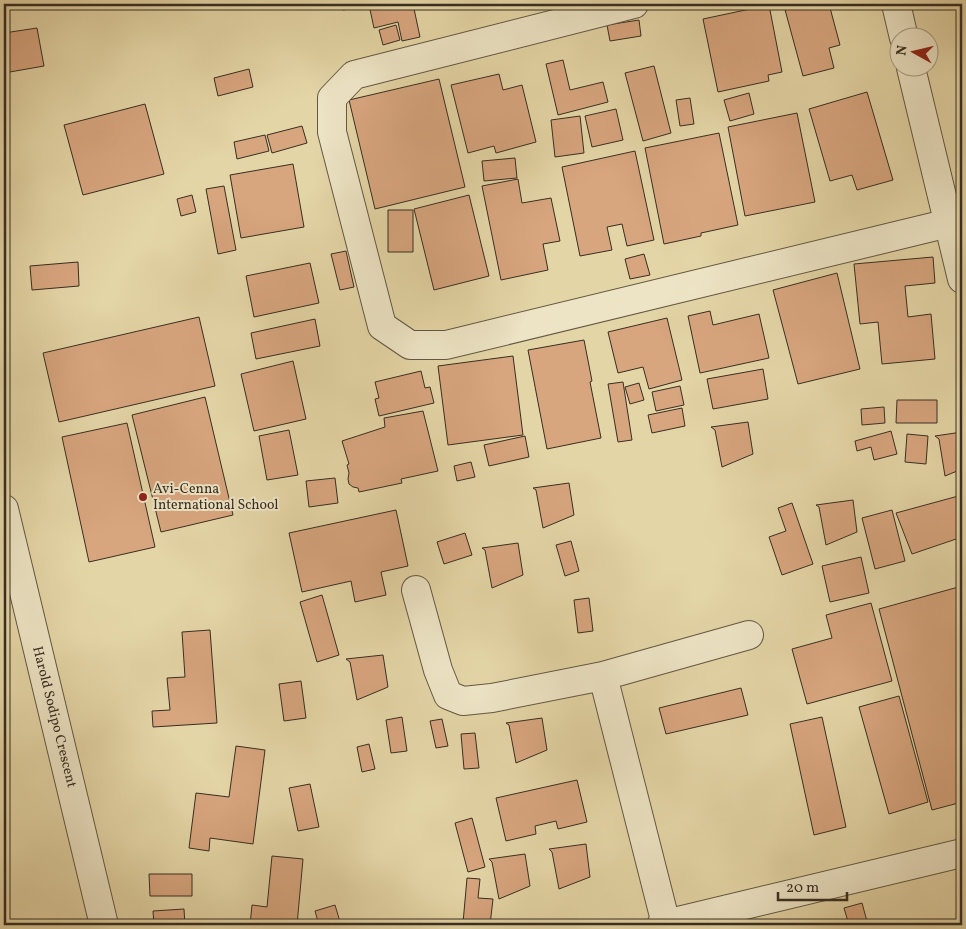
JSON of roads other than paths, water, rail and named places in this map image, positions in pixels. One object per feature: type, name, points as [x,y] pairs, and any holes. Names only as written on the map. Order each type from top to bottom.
[{"type":"street","points":[[634,4],[354,75],[332,98],[332,132],[382,326],[410,345],[446,345],[949,223]]},
{"type":"street","points":[[896,4],[902,28]]},
{"type":"street","points":[[914,78],[962,279]]},
{"type":"street","name":"Harold Sodipo Crescent","points":[[4,509],[104,925]]},
{"type":"street","points":[[416,590],[438,670],[448,695],[463,701],[492,698],[603,676],[749,635]]},
{"type":"street","points":[[603,676],[663,925],[962,853]]},
{"type":"place","name":"Avi-Cenna International School","points":[[143,497]]}]
